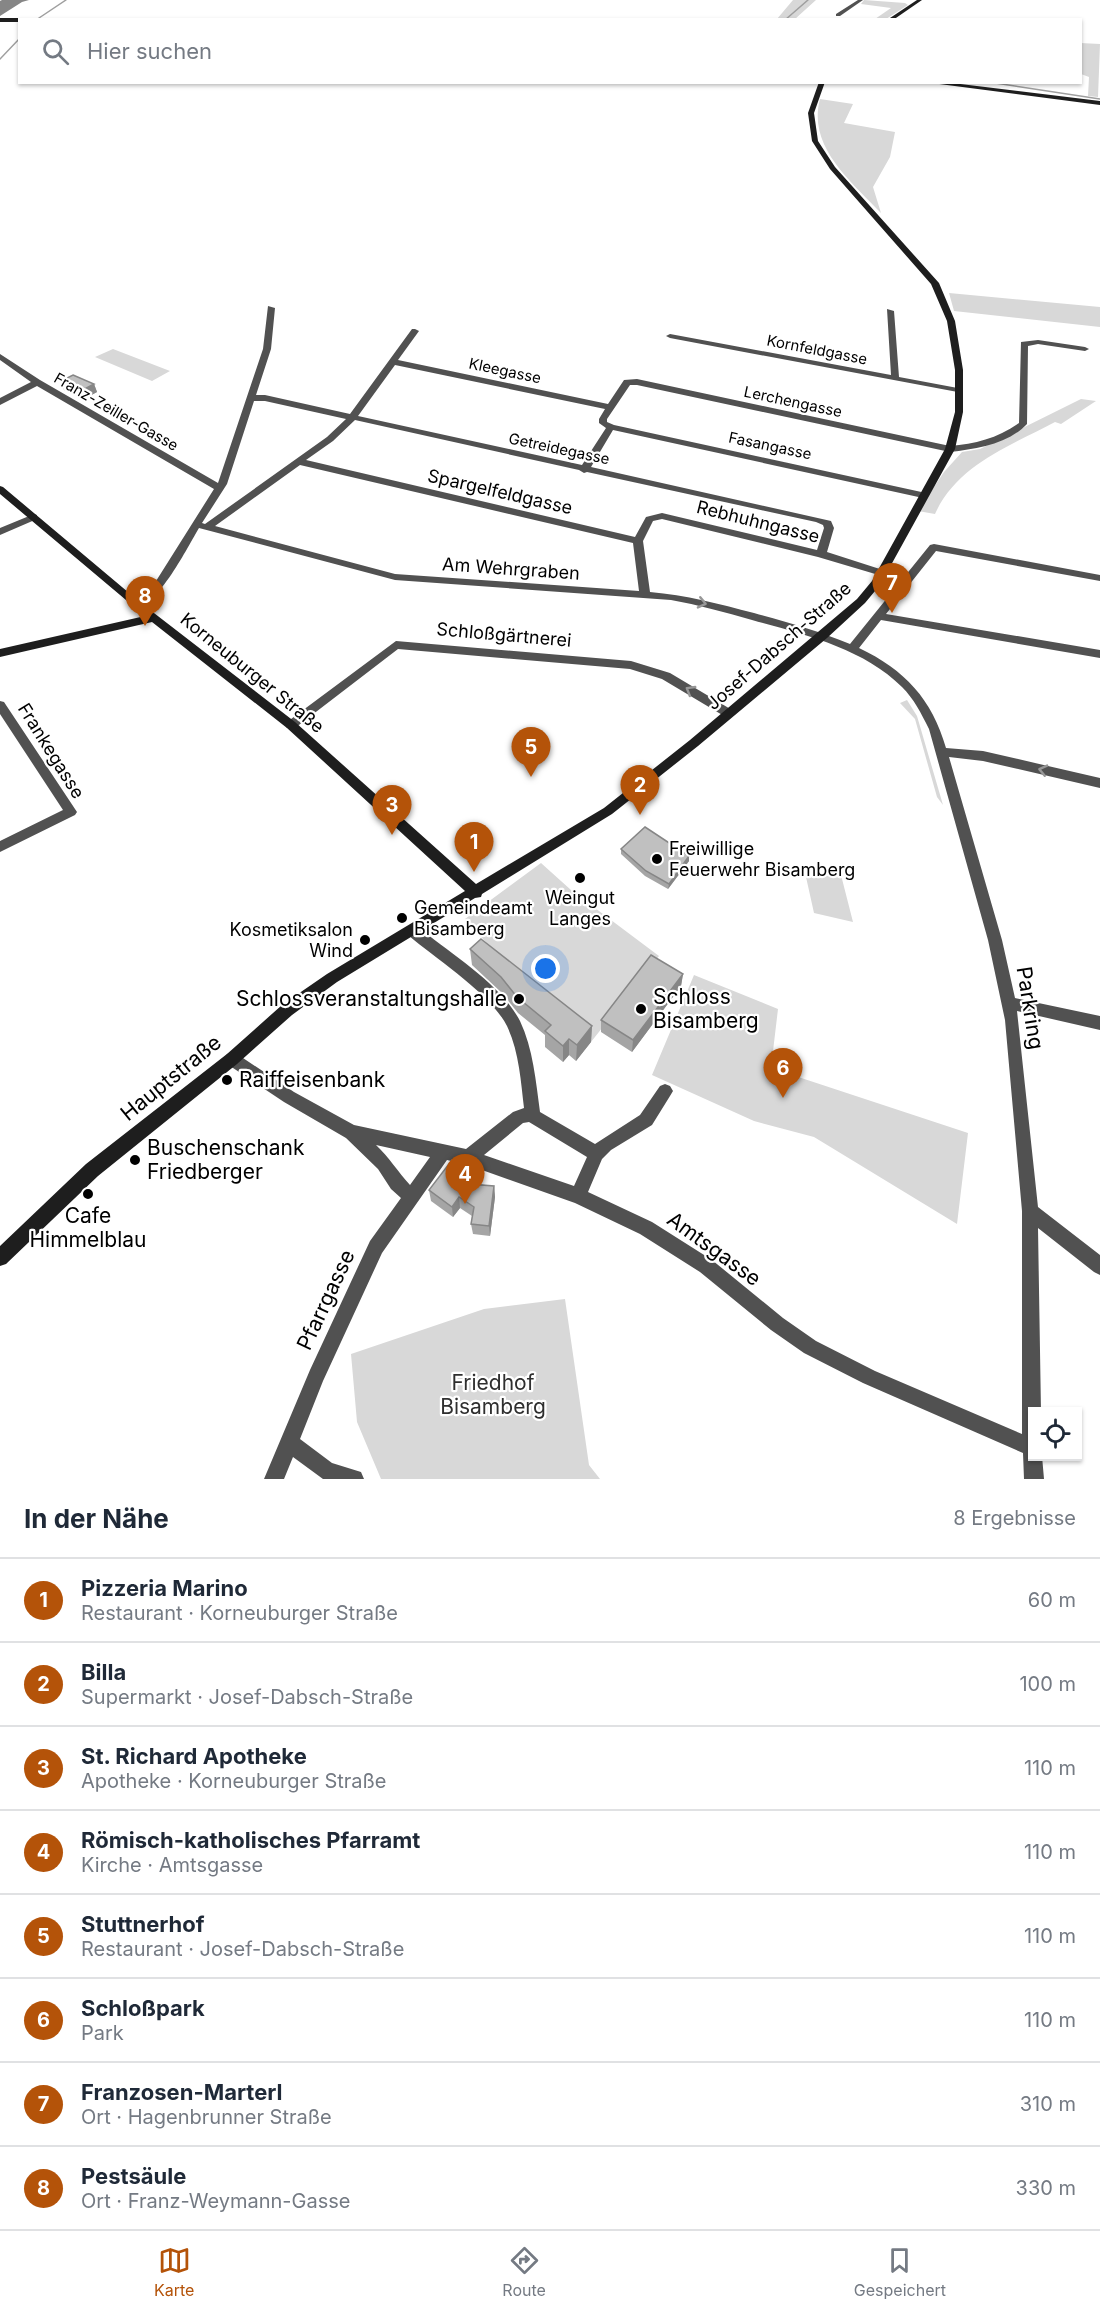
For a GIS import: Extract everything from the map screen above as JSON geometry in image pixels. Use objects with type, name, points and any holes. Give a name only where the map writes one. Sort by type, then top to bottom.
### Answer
[{"type":"main road","points":[[892,18],[918,2]]},
{"type":"main road","points":[[0,20],[18,20]]},
{"type":"main road","name":"Josef-Dabsch-Straße","points":[[476,893],[605,813],[861,602],[882,573],[950,449],[958,423],[960,391],[954,332],[948,311],[937,288],[918,262],[832,168],[815,141],[811,113],[823,84]]},
{"type":"main road","points":[[943,84],[1100,103]]},
{"type":"main road","name":"Korneuburger Straße","points":[[0,489],[153,618],[291,725],[476,893]]},
{"type":"main road","points":[[0,653],[153,618]]},
{"type":"main road","name":"Hauptstraße","points":[[0,1258],[92,1170],[232,1059],[287,1010],[332,978],[476,893]]},
{"type":"street","points":[[838,15],[861,0]]},
{"type":"street","points":[[890,0],[918,2]]},
{"type":"street","points":[[137,605],[152,596],[203,526],[220,488],[252,398],[267,349],[271,308]]},
{"type":"street","points":[[890,311],[895,378]]},
{"type":"street","points":[[203,526],[301,462],[330,439],[352,418],[415,330]]},
{"type":"street","name":"Kornfeldgasse","points":[[670,336],[960,391]]},
{"type":"street","name":"Lerchengasse","points":[[610,407],[624,384],[630,382],[950,449],[980,446],[1023,424],[1024,344],[1038,342],[1084,348]]},
{"type":"street","name":"Franz-Zeiller-Gasse","points":[[0,356],[37,382],[220,488]]},
{"type":"street","name":"Kleegasse","points":[[394,362],[610,407]]},
{"type":"street","points":[[0,402],[37,382]]},
{"type":"street","name":"Getreidegasse","points":[[252,398],[265,398],[823,521],[829,528],[821,554]]},
{"type":"street","points":[[584,470],[611,427],[603,422],[610,407]]},
{"type":"street","name":"Fasangasse","points":[[611,427],[923,495]]},
{"type":"street","name":"Spargelfeldgasse","points":[[301,462],[638,541]]},
{"type":"street","name":"Rebhuhngasse","points":[[638,541],[649,519],[656,516],[821,554],[882,573]]},
{"type":"street","points":[[0,532],[34,517]]},
{"type":"street","name":"Am Wehrgraben","points":[[203,526],[395,577],[645,595],[704,603],[823,635]]},
{"type":"street","points":[[638,541],[645,595]]},
{"type":"street","points":[[852,649],[934,547],[1100,578]]},
{"type":"street","points":[[880,616],[1100,654]]},
{"type":"street","name":"Parkring","points":[[823,635],[888,670],[912,691],[928,713],[942,752],[995,940],[1009,1003],[1030,1212],[1032,1407]]},
{"type":"street","name":"Schloßgärtnerei","points":[[291,725],[396,645],[608,661],[650,670],[677,682],[728,713]]},
{"type":"street","name":"Frankegasse","points":[[0,705],[71,812],[0,847]]},
{"type":"street","points":[[942,752],[983,756],[1100,783]]},
{"type":"street","points":[[413,931],[500,1005],[514,1023],[529,1083],[533,1115]]},
{"type":"street","points":[[1009,1003],[1100,1023]]},
{"type":"street","name":"Amtsgasse","points":[[232,1059],[290,1097],[351,1131],[384,1163],[396,1183],[410,1196]]},
{"type":"street","points":[[579,1196],[596,1154],[605,1145],[646,1120],[665,1090]]},
{"type":"street","points":[[468,1157],[519,1117],[533,1115],[596,1154]]},
{"type":"street","name":"Amtsgasse","points":[[351,1131],[468,1157],[579,1196],[646,1227],[682,1249],[810,1347],[880,1382],[1028,1446]]},
{"type":"street","name":"Pfarrgasse","points":[[274,1479],[316,1376],[367,1264],[410,1196],[443,1152]]},
{"type":"street","points":[[1030,1212],[1100,1266]]},
{"type":"street","points":[[289,1442],[327,1470],[354,1479]]},
{"type":"street","name":"Parkring","points":[[1033,1461],[1034,1479]]},
{"type":"green space","points":[[793,0],[816,0],[796,18],[778,18]]},
{"type":"green space","points":[[864,0],[908,5],[888,18],[876,18],[891,8],[861,4]]},
{"type":"green space","points":[[1082,43],[1100,44],[1098,97],[1088,96],[1089,77],[1082,74]]},
{"type":"green space","points":[[820,99],[853,104],[844,123],[895,132],[890,157],[873,187],[881,213],[846,176],[826,148],[820,133],[818,116]]},
{"type":"green space","points":[[949,293],[1100,307],[1100,327],[954,311]]},
{"type":"green space","points":[[113,349],[170,371],[152,381],[95,357]]},
{"type":"green space","points":[[1081,399],[1096,401],[1061,424],[1055,422],[986,459],[957,482],[935,514],[918,511],[944,472],[962,452],[980,449]]},
{"type":"green space","points":[[907,700],[917,716],[943,805],[937,797],[915,719],[900,703]]},
{"type":"green space","points":[[541,863],[571,890],[659,956],[591,1042],[486,959],[492,949],[465,919]]},
{"type":"green space","points":[[841,875],[853,922],[814,913],[806,877]]},
{"type":"green space","points":[[694,975],[778,1009],[771,1068],[968,1133],[957,1224],[814,1137],[754,1121],[652,1075]]},
{"type":"green space","name":"Friedhof Bisamberg","points":[[565,1299],[589,1465],[600,1479],[381,1479],[357,1422],[351,1354],[484,1309]]},
{"type":"building","points":[[73,375],[94,384],[81,391],[61,381]]},
{"type":"building","name":"Freiwillige Feuerwehr Bisamberg","points":[[645,827],[689,856],[669,884],[646,871],[621,849]]},
{"type":"building","points":[[481,939],[592,1026],[577,1045],[569,1039],[563,1046],[545,1031],[551,1025],[517,997],[501,977],[470,949]]},
{"type":"building","name":"Schloss Bisamberg","points":[[651,955],[683,974],[633,1040],[601,1020]]},
{"type":"building","points":[[452,1160],[475,1176],[469,1184],[494,1186],[489,1226],[471,1224],[474,1207],[459,1197],[452,1207],[429,1190]]},
{"type":"waterway","points":[[39,18],[66,0]]},
{"type":"waterway","points":[[787,18],[808,0]]},
{"type":"waterway","points":[[0,59],[18,40]]},
{"type":"waterway","points":[[1002,84],[1100,99]]},
{"type":"place","name":"Franzosen-Marterl","points":[[892,613]]},
{"type":"place","name":"Pestsäule","points":[[145,626]]},
{"type":"place","name":"Stuttnerhof","points":[[531,777]]},
{"type":"place","name":"Billa","points":[[640,815]]},
{"type":"place","name":"St. Richard Apotheke","points":[[392,835]]},
{"type":"place","name":"Freiwillige Feuerwehr Bisamberg","points":[[657,859]]},
{"type":"place","name":"Pizzeria Marino","points":[[474,872]]},
{"type":"place","name":"Weingut Langes","points":[[580,878]]},
{"type":"place","name":"Gemeindeamt Bisamberg","points":[[402,918]]},
{"type":"place","name":"Kosmetiksalon Wind","points":[[365,940]]},
{"type":"place","name":"Schlossveranstaltungshalle","points":[[519,999]]},
{"type":"place","name":"Schloss Bisamberg","points":[[641,1009]]},
{"type":"place","name":"Raiffeisenbank","points":[[227,1080]]},
{"type":"place","name":"Schloßpark","points":[[783,1098]]},
{"type":"place","name":"Buschenschank Friedberger","points":[[135,1160]]},
{"type":"place","name":"Cafe Himmelblau","points":[[88,1194]]},
{"type":"place","name":"Römisch-katholisches Pfarramt","points":[[465,1204]]}]
